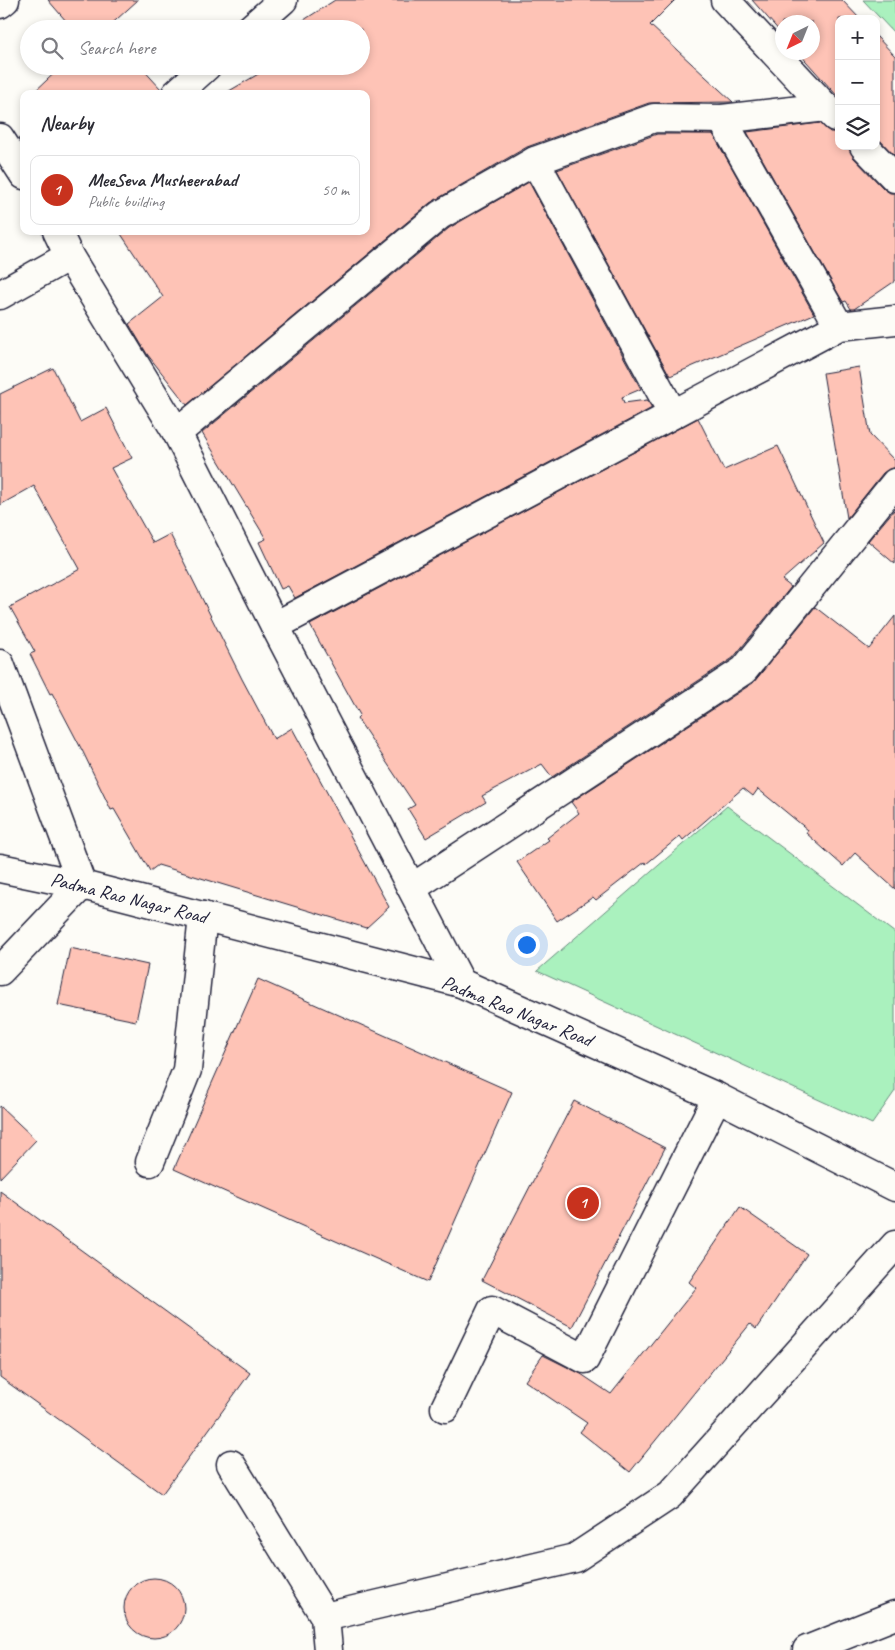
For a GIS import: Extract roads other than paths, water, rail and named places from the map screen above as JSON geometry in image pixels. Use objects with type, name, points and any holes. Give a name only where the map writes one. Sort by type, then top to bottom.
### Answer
[{"type":"street","points":[[0,4],[5,0]]},
{"type":"street","points":[[260,20],[283,0]]},
{"type":"street","points":[[725,0],[832,114]]},
{"type":"street","points":[[181,90],[198,75]]},
{"type":"street","points":[[177,433],[440,215],[535,161],[654,118],[722,119],[832,114]]},
{"type":"street","points":[[722,119],[839,326]]},
{"type":"street","points":[[0,138],[20,169]]},
{"type":"street","points":[[868,150],[895,178]]},
{"type":"street","points":[[535,161],[673,414]]},
{"type":"street","points":[[58,235],[177,433],[461,983]]},
{"type":"street","points":[[0,294],[69,256]]},
{"type":"street","points":[[275,626],[839,326],[895,320]]},
{"type":"street","points":[[412,888],[744,670],[895,483]]},
{"type":"street","points":[[0,664],[82,885],[0,971]]},
{"type":"street","name":"Padma Rao Nagar Road","points":[[0,868],[82,885],[461,983],[717,1096],[895,1187]]},
{"type":"street","points":[[150,1162],[187,1070],[203,916]]},
{"type":"street","points":[[445,1408],[492,1310],[585,1359],[717,1096]]},
{"type":"street","points":[[325,1617],[575,1558],[670,1495],[895,1245]]},
{"type":"street","points":[[231,1464],[325,1617],[328,1650]]},
{"type":"street","points":[[807,1650],[895,1615]]},
{"type":"place","name":"MeeSeva Musheerabad","points":[[583,1203]]}]
